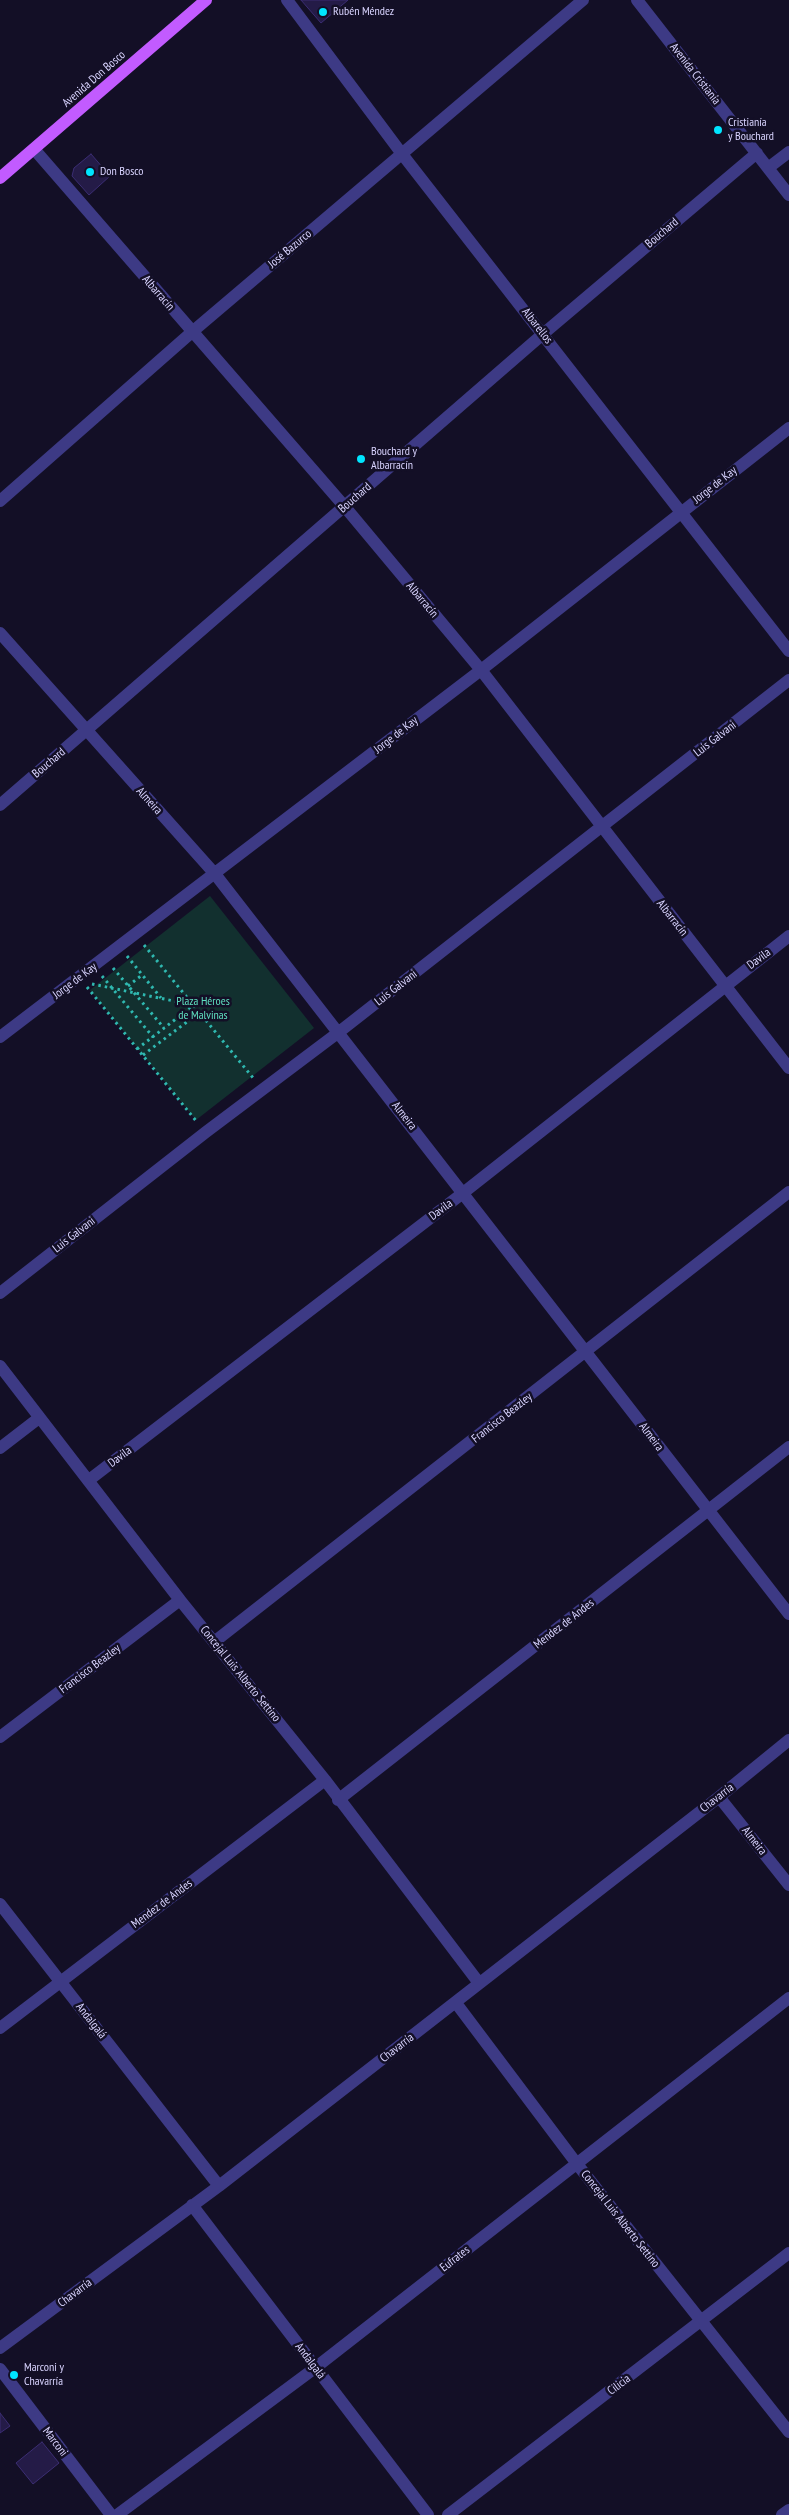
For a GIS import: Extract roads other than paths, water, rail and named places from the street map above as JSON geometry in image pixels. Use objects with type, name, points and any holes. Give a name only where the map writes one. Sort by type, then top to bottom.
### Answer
[{"type":"main road","name":"Avenida Don Bosco","points":[[0,178],[204,1]]},
{"type":"street","name":"Albarellos","points":[[286,0],[402,154],[789,651]]},
{"type":"street","name":"José Bazurco","points":[[0,501],[192,332],[583,0]]},
{"type":"street","name":"Avenida Cristianía","points":[[637,0],[789,195]]},
{"type":"street","name":"Albarracín","points":[[34,149],[345,507],[481,670],[789,1068]]},
{"type":"street","points":[[768,168],[789,152]]},
{"type":"street","name":"Bouchard","points":[[0,805],[87,732],[544,334],[757,153]]},
{"type":"street","name":"Jorge de Kay","points":[[0,1038],[481,670],[680,511],[789,428]]},
{"type":"street","name":"Almeira","points":[[0,633],[215,874],[789,1614]]},
{"type":"street","name":"Luis Galvani","points":[[0,1293],[602,828],[789,680]]},
{"type":"street","name":"Davila","points":[[89,1480],[463,1193],[724,985],[789,936]]},
{"type":"street","name":"Francisco Beazley","points":[[214,1642],[789,1192]]},
{"type":"street","name":"Concejal Luis Alberto Settino","points":[[0,1366],[180,1600],[325,1780],[338,1800],[478,1983]]},
{"type":"street","points":[[0,1448],[39,1418]]},
{"type":"street","name":"Mendez de Andes","points":[[338,1800],[789,1447]]},
{"type":"street","name":"Francisco Beazley","points":[[0,1737],[180,1600]]},
{"type":"street","name":"Chavarría","points":[[0,2348],[219,2186],[456,2003],[478,1983],[719,1797],[789,1740]]},
{"type":"street","name":"Mendez de Andes","points":[[0,2028],[325,1780]]},
{"type":"street","name":"Almeira","points":[[719,1797],[789,1885]]},
{"type":"street","name":"Andalgalá","points":[[0,1904],[219,2186]]},
{"type":"street","name":"Eufrates","points":[[116,2515],[315,2368],[789,1998]]},
{"type":"street","name":"Concejal Luis Alberto Settino","points":[[456,2003],[577,2164],[789,2432]]},
{"type":"street","name":"Andalgalá","points":[[192,2206],[428,2515]]},
{"type":"street","name":"Cilicia","points":[[448,2515],[702,2322],[789,2253]]},
{"type":"street","name":"Marconi","points":[[0,2369],[111,2515]]},
{"type":"street","points":[[782,2515],[789,2510]]},
{"type":"place","name":"Rubén Méndez","points":[[323,12]]},
{"type":"place","name":"Cristianía y Bouchard","points":[[718,130]]},
{"type":"place","name":"Don Bosco","points":[[90,172]]},
{"type":"place","name":"Bouchard y Albarracín","points":[[361,459]]},
{"type":"place","name":"Marconi y Chavarría","points":[[14,2375]]},
{"type":"park label","name":"Plaza Héroes de Malvinas","points":[[203,1009]]}]
